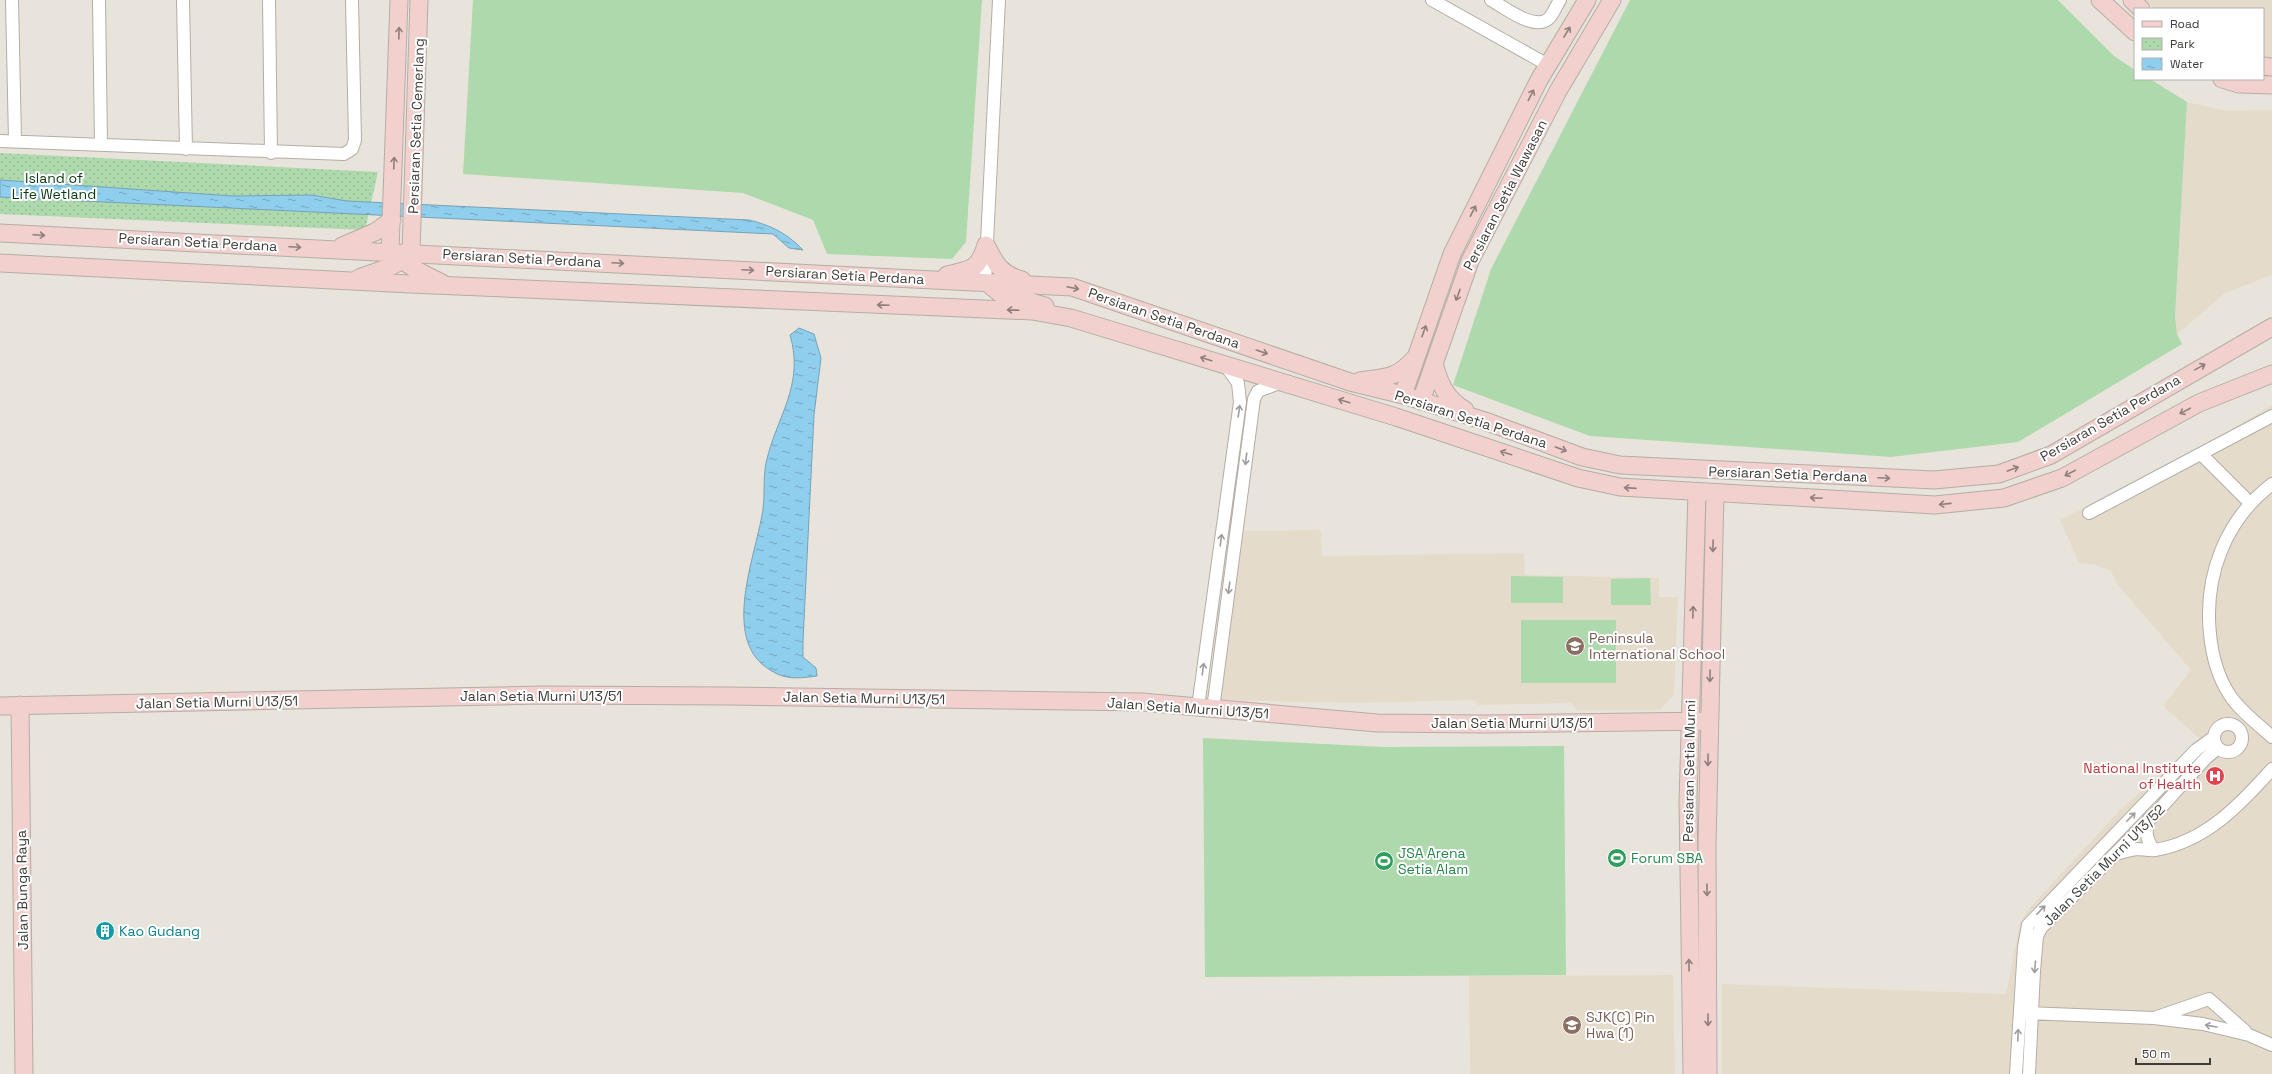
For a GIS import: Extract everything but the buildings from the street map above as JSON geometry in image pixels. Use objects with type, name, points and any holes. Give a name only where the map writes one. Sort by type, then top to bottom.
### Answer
[{"type":"main road","name":"Persiaran Setia Cemerlang","points":[[399,0],[392,213],[401,255]]},
{"type":"main road","name":"Persiaran Setia Cemerlang","points":[[401,255],[413,215],[419,0]]},
{"type":"main road","name":"Persiaran Setia Wawasan","points":[[1411,401],[1415,357],[1452,254],[1548,65],[1587,0]]},
{"type":"main road","name":"Persiaran Setia Wawasan","points":[[1411,401],[1434,363],[1470,261],[1556,94],[1612,0]]},
{"type":"main road","points":[[2100,0],[2134,31]]},
{"type":"main road","points":[[2132,0],[2140,8]]},
{"type":"main road","points":[[1556,94],[1548,65],[1576,60]]},
{"type":"main road","points":[[2225,80],[2239,84],[2272,86]]},
{"type":"main road","points":[[334,248],[363,238],[392,213]]},
{"type":"main road","points":[[413,215],[428,243],[457,254]]},
{"type":"main road","name":"Persiaran Setia Perdana","points":[[0,233],[334,248],[401,255],[457,254],[927,280],[1072,286],[1350,382],[1411,401],[1485,421],[1582,457],[1620,465],[1934,480],[1999,474],[2051,455],[2272,327]]},
{"type":"main road","points":[[927,280],[971,270],[982,258],[986,245]]},
{"type":"main road","points":[[986,245],[997,268],[1007,275],[1042,285]]},
{"type":"main road","points":[[350,281],[389,269],[401,255],[447,286]]},
{"type":"main road","name":"Persiaran Setia Perdana","points":[[0,263],[447,286],[1032,311],[1064,317],[1282,382],[1363,407],[1578,478],[1620,487],[1658,490],[1706,489],[1766,495],[1935,505],[2004,498],[2062,478],[2199,403],[2272,374]]},
{"type":"main road","points":[[985,282],[1001,294],[1043,305],[1064,317]]},
{"type":"main road","points":[[1350,382],[1395,375],[1404,370],[1415,357]]},
{"type":"main road","points":[[1434,363],[1442,389],[1448,396],[1458,406],[1485,421]]},
{"type":"main road","points":[[1363,407],[1411,401],[1448,435]]},
{"type":"main road","points":[[1670,468],[1699,476],[1706,489],[1715,476],[1732,476],[1742,472]]},
{"type":"main road","name":"Persiaran Setia Murni","points":[[1706,489],[1713,522],[1707,845],[1708,1074]]},
{"type":"main road","name":"Persiaran Setia Murni","points":[[1692,1074],[1688,878],[1689,721],[1696,523],[1706,489]]},
{"type":"main road","points":[[1658,490],[1684,502],[1690,510],[1696,523]]},
{"type":"main road","points":[[1713,522],[1724,506],[1732,501],[1766,495]]},
{"type":"main road","points":[[1689,751],[1679,731],[1666,722],[1681,705],[1690,686]]},
{"type":"main road","name":"Jalan Setia Murni U13/51","points":[[0,706],[295,702],[525,696],[681,696],[1142,702],[1377,723],[1709,721]]},
{"type":"main road","name":"Jalan Bunga Raya","points":[[20,705],[24,1074]]},
{"type":"street","points":[[12,0],[14,141]]},
{"type":"street","points":[[99,0],[101,145]]},
{"type":"street","points":[[183,0],[186,149]]},
{"type":"street","points":[[269,0],[271,153]]},
{"type":"street","points":[[0,141],[271,153],[344,154],[352,149],[355,140],[352,0]]},
{"type":"street","points":[[985,282],[999,0]]},
{"type":"street","points":[[1432,0],[1548,65]]},
{"type":"street","points":[[1490,0],[1531,22],[1540,23],[1548,20],[1560,0]]},
{"type":"street","points":[[1206,708],[1240,402],[1238,383],[1225,365]]},
{"type":"street","points":[[1206,708],[1254,399],[1258,391],[1282,382]]},
{"type":"street","points":[[2089,513],[2272,416]]},
{"type":"street","points":[[2201,454],[2250,503]]},
{"type":"street","points":[[2272,484],[2250,503],[2226,537],[2216,562],[2210,587],[2208,612],[2214,656],[2223,683],[2230,695],[2272,737]]},
{"type":"street","name":"Jalan Setia Murni U13/52","points":[[2016,1074],[2024,948],[2028,924],[2196,750],[2216,743],[2206,758],[2149,819],[2041,928],[2037,936],[2029,1074]]},
{"type":"street","points":[[2114,854],[2131,850],[2154,850],[2195,837],[2215,825],[2272,769]]},
{"type":"street","points":[[2149,819],[2146,835],[2148,842],[2154,850]]},
{"type":"street","points":[[2154,1018],[2209,999],[2249,1034]]},
{"type":"street","points":[[2019,1013],[2154,1018],[2203,1024],[2249,1034],[2272,1045]]},
{"type":"shaded area","points":[[2146,0],[2272,0],[2272,58],[2264,57],[2264,8],[2154,8]]},
{"type":"shaded area","points":[[2187,102],[2227,111],[2272,110],[2272,275],[2225,293],[2177,334],[2175,317]]},
{"type":"shaded area","name":"National Institute of Health","points":[[2272,405],[2272,1074],[1722,1074],[1722,984],[2006,994],[2020,923],[2027,911],[2118,812],[2200,739],[2163,706],[2191,670],[2118,585],[2111,571],[2096,565],[2079,563],[2060,520],[2184,458]]},
{"type":"shaded area","points":[[1321,530],[1322,556],[1524,553],[1525,575],[1659,578],[1659,597],[1678,597],[1674,695],[1660,710],[1577,710],[1571,703],[1478,705],[1475,700],[1355,703],[1219,700],[1242,531]]},
{"type":"shaded area","name":"SJK(C) Pin Hwa (1)","points":[[1673,975],[1675,1074],[1470,1074],[1469,976]]},
{"type":"green space","points":[[473,0],[982,0],[966,242],[952,259],[827,254],[813,220],[743,193],[463,174]]},
{"type":"green space","points":[[1630,0],[2058,0],[2114,56],[2134,69],[2134,80],[2152,80],[2187,102],[2175,317],[2177,334],[2182,344],[2018,442],[1891,457],[1590,436],[1453,385],[1491,269]]},
{"type":"green space","name":"Island of Life Wetland","points":[[0,153],[378,172],[365,230],[0,214]]},
{"type":"green space","points":[[1511,576],[1563,577],[1563,603],[1511,603]]},
{"type":"green space","points":[[1650,578],[1651,605],[1611,605],[1611,579]]},
{"type":"green space","points":[[1521,620],[1616,620],[1616,683],[1521,683]]},
{"type":"green space","name":"JSA Arena Setia Alam","points":[[1203,738],[1383,747],[1564,746],[1566,975],[1205,977]]},
{"type":"water","points":[[0,180],[233,196],[311,195],[347,201],[749,220],[778,230],[803,250],[789,248],[773,234],[0,197]]},
{"type":"water","points":[[799,328],[814,334],[821,358],[814,415],[803,641],[803,657],[816,668],[817,676],[795,678],[782,676],[770,670],[763,665],[751,650],[745,632],[744,612],[750,568],[763,509],[766,463],[792,386],[794,353],[790,335]]},
{"type":"place","name":"Peninsula International School","points":[[1575,646]]},
{"type":"place","name":"National Institute of Health","points":[[2215,776]]},
{"type":"place","name":"Forum SBA","points":[[1617,858]]},
{"type":"place","name":"JSA Arena Setia Alam","points":[[1384,861]]},
{"type":"place","name":"Kao Gudang","points":[[105,931]]},
{"type":"place","name":"SJK(C) Pin Hwa (1)","points":[[1572,1025]]}]
